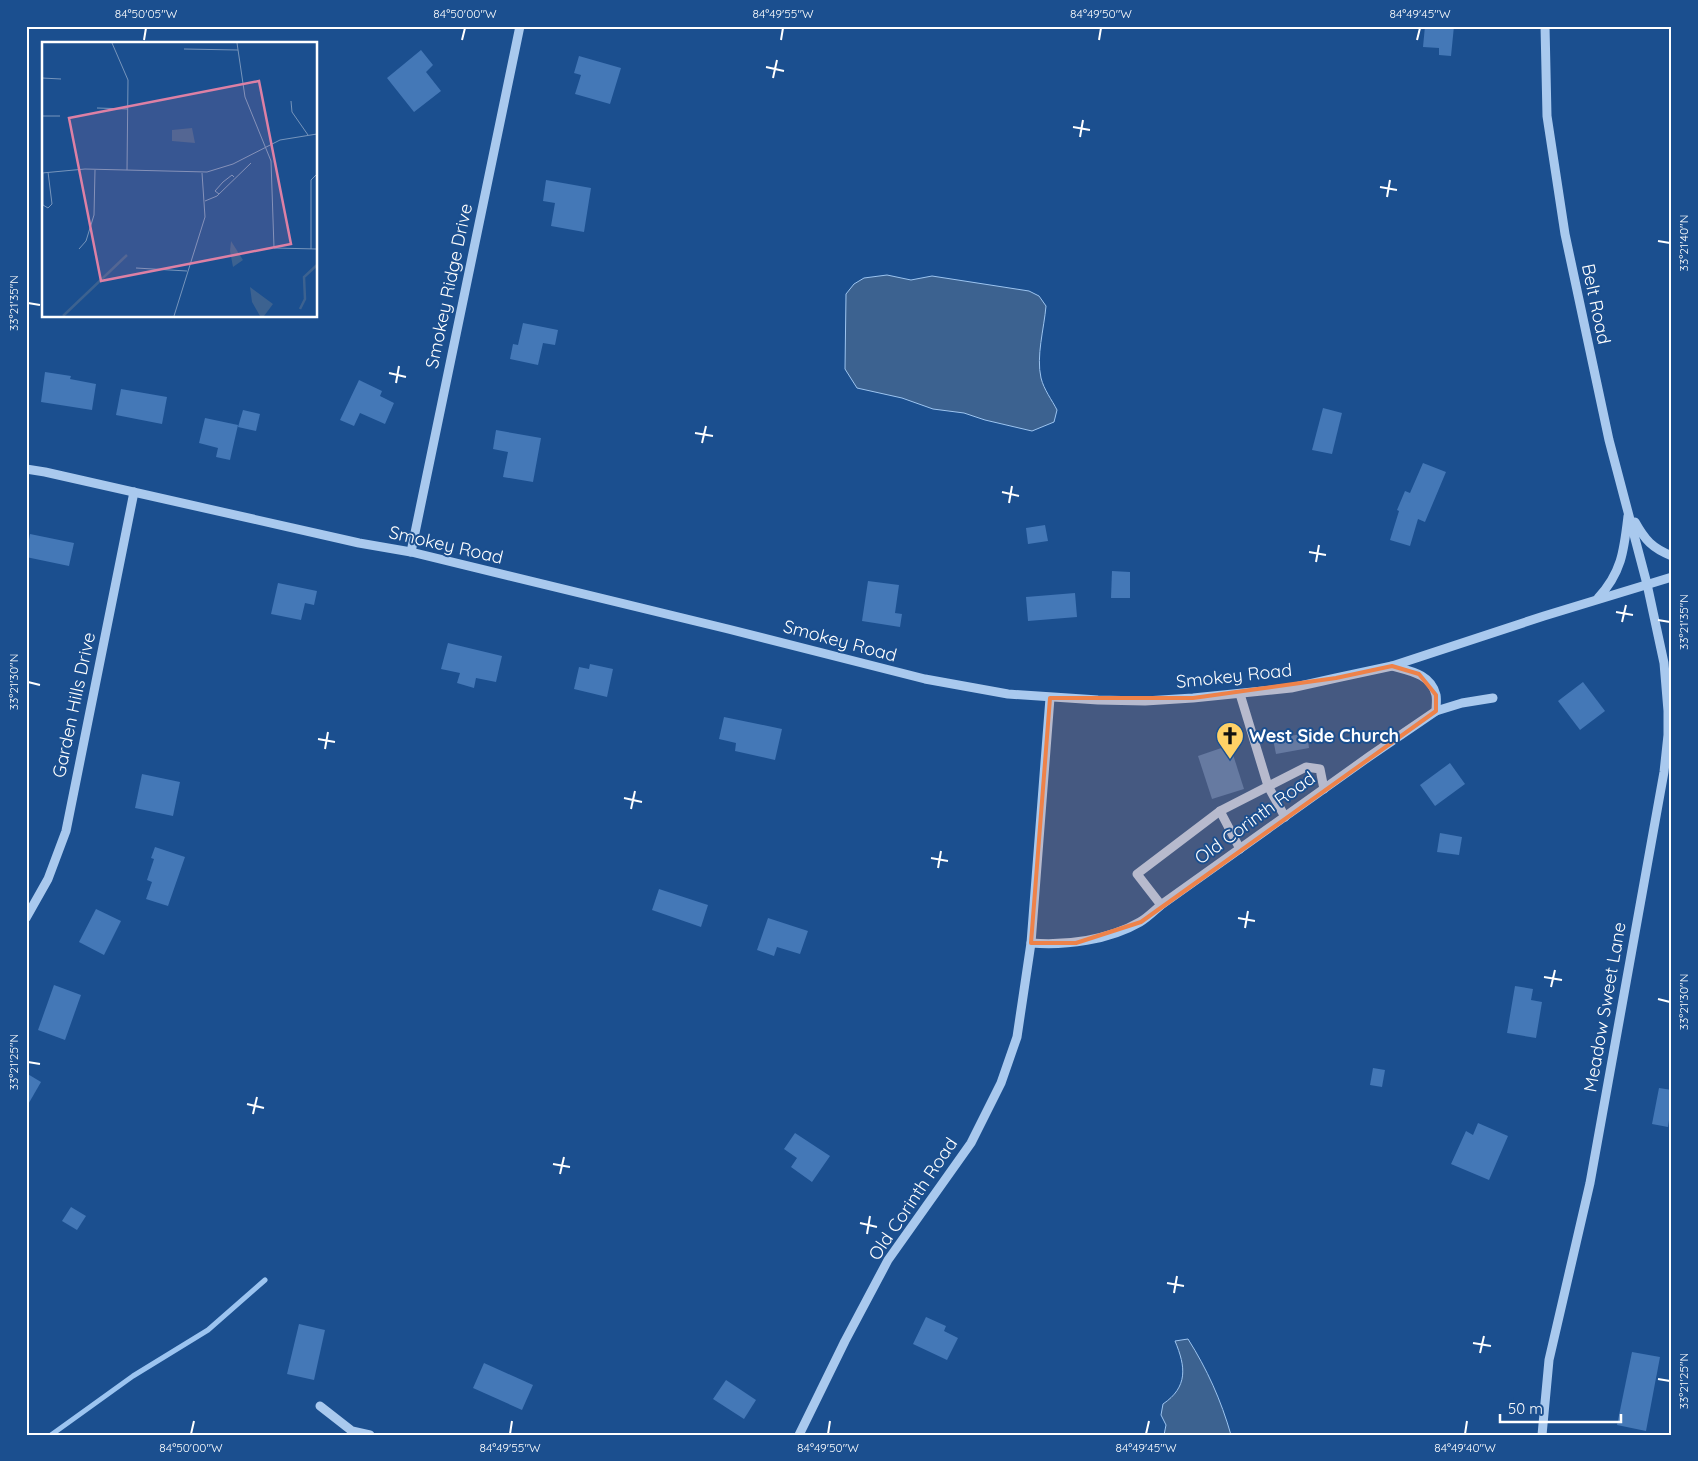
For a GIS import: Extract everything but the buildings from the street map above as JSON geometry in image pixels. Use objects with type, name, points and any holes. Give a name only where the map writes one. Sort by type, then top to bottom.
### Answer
[{"type":"street","name":"Smokey Ridge Drive","points":[[411,552],[520,26]]},
{"type":"street","name":"Belt Road","points":[[1545,26],[1547,116],[1565,234],[1607,431],[1647,584]]},
{"type":"street","name":"Smokey Road","points":[[26,469],[292,528],[411,552],[737,631],[925,679],[966,687],[1050,698],[1145,701],[1291,688],[1392,666],[1596,600],[1672,578]]},
{"type":"street","name":"Garden Hills Drive","points":[[26,918],[48,879],[66,831],[134,492]]},
{"type":"street","points":[[1629,511],[1644,538],[1659,551],[1672,556]]},
{"type":"street","points":[[1596,600],[1607,588],[1619,566],[1629,511]]},
{"type":"street","name":"Meadow Sweet Lane","points":[[1542,1435],[1549,1360],[1590,1183],[1666,753],[1667,687],[1664,663],[1647,584]]},
{"type":"street","points":[[1392,666],[1419,674],[1431,684],[1436,695],[1436,711]]},
{"type":"street","points":[[1240,694],[1268,786],[1285,817]]},
{"type":"street","name":"Old Corinth Road","points":[[799,1435],[845,1341],[888,1260],[971,1143],[1001,1083],[1017,1037],[1030,943],[1050,698]]},
{"type":"street","name":"Old Corinth Road","points":[[1030,943],[1050,945],[1076,943],[1117,933],[1140,922],[1161,905],[1436,711],[1462,703],[1493,698]]},
{"type":"street","points":[[1161,905],[1137,874],[1220,811],[1306,767],[1320,769],[1324,789]]},
{"type":"street","points":[[1220,811],[1240,849]]},
{"type":"street","points":[[320,1406],[352,1431],[370,1435]]},
{"type":"highlighted area","points":[[1392,666],[1419,674],[1436,695],[1436,711],[1141,922],[1076,943],[1031,943],[1050,698],[1193,698],[1336,678]]},
{"type":"water","points":[[887,275],[911,280],[932,276],[1029,291],[1039,296],[1046,306],[1039,361],[1040,370],[1044,387],[1057,410],[1054,422],[1032,431],[964,413],[933,409],[902,398],[857,388],[845,369],[846,294],[854,284],[864,278]]},
{"type":"water","points":[[1188,1339],[1213,1385],[1231,1435],[1164,1435],[1166,1425],[1161,1415],[1163,1404],[1177,1391],[1181,1383],[1183,1368],[1175,1341]]},
{"type":"waterway","points":[[51,1435],[133,1376],[208,1330],[265,1280]]},
{"type":"place","name":"West Side Church","points":[[1230,760]]}]
